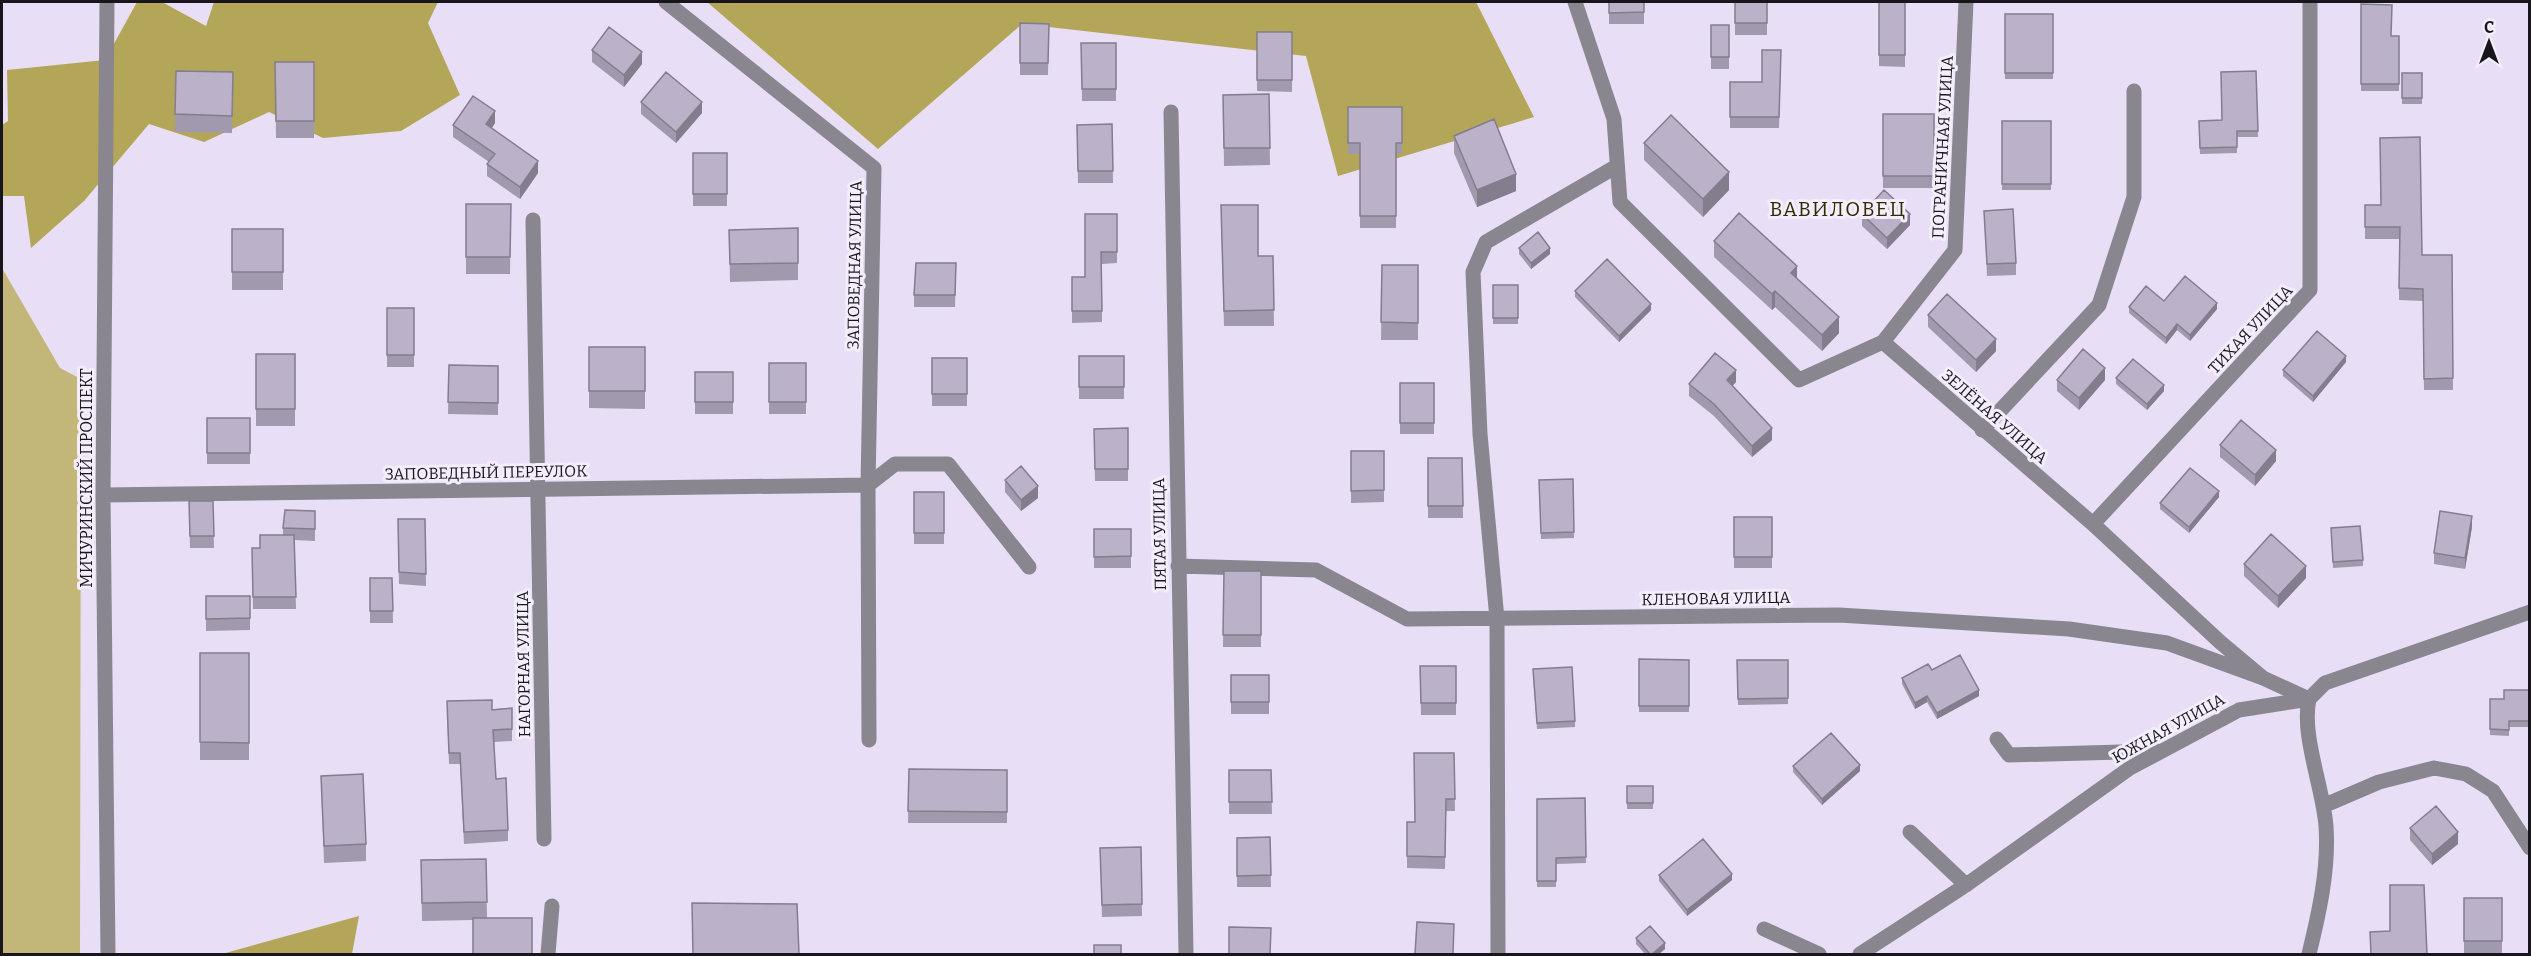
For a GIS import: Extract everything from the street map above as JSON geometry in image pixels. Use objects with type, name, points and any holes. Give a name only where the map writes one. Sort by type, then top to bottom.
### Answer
[{"type":"street","name":"МИЧУРИНСКИЙ ПРОСПЕКТ","points":[[107,2],[104,495],[108,954]]},
{"type":"street","name":"ЗАПОВЕДНАЯ УЛИЦА","points":[[666,2],[874,168],[868,485]]},
{"type":"street","points":[[1575,2],[1614,119],[1620,202],[1799,380],[1883,342]]},
{"type":"street","name":"ПОГРАНИЧНАЯ УЛИЦА","points":[[1883,342],[1955,250],[1966,2]]},
{"type":"street","name":"ТИХАЯ УЛИЦА","points":[[2092,524],[2310,290],[2310,2]]},
{"type":"street","points":[[1982,429],[2099,305],[2134,197],[2134,92]]},
{"type":"street","name":"ПЯТАЯ УЛИЦА","points":[[1171,112],[1186,954]]},
{"type":"street","points":[[1498,954],[1497,619],[1480,434],[1473,272],[1486,242],[1617,166]]},
{"type":"street","name":"НАГОРНАЯ УЛИЦА","points":[[533,220],[544,838]]},
{"type":"street","name":"ЗЕЛЁНАЯ УЛИЦА","points":[[1883,342],[2092,524],[2220,642],[2263,678],[2309,699]]},
{"type":"street","points":[[868,740],[868,485],[895,465],[948,464],[1029,567]]},
{"type":"street","name":"ЗАПОВЕДНЫЙ ПЕРЕУЛОК","points":[[104,495],[868,485]]},
{"type":"street","name":"КЛЕНОВАЯ УЛИЦА","points":[[1178,566],[1316,570],[1407,619],[1839,615],[2069,629],[2167,643],[2263,678]]},
{"type":"street","name":"ЮЖНАЯ УЛИЦА","points":[[1860,954],[1966,885],[2130,768],[2239,710],[2309,699],[2325,683],[2529,612]]},
{"type":"street","points":[[2308,954],[2317,924],[2326,865],[2326,827],[2307,723],[2309,699]]},
{"type":"street","points":[[1997,739],[2009,754],[2162,751]]},
{"type":"street","points":[[2323,806],[2379,782],[2434,768],[2466,774],[2493,791],[2529,848]]},
{"type":"street","points":[[1910,831],[1966,885]]},
{"type":"street","points":[[548,954],[552,906]]},
{"type":"street","points":[[1764,929],[1819,954]]},
{"type":"shaded area","points":[[137,2],[162,2],[206,26],[214,2],[438,2],[428,23],[460,95],[401,131],[323,138],[269,112],[204,142],[149,124],[84,201],[31,248],[24,196],[2,196],[2,125],[8,121],[7,70],[105,60]]},
{"type":"shaded area","points":[[707,2],[1476,2],[1534,117],[1338,176],[1306,56],[1022,24],[878,149]]},
{"type":"shaded area","points":[[2,268],[60,368],[81,379],[80,954],[2,954]]},
{"type":"shaded area","points":[[359,916],[352,954],[222,954]]},
{"type":"building","points":[[1609,2],[1644,2],[1644,12],[1609,13]]},
{"type":"building","points":[[1735,2],[1767,2],[1767,23],[1735,23]]},
{"type":"building","points":[[1879,2],[1905,2],[1905,55],[1879,55]]},
{"type":"building","points":[[2361,4],[2392,5],[2391,36],[2399,36],[2399,84],[2361,84]]},
{"type":"building","points":[[2005,14],[2053,14],[2053,73],[2005,73]]},
{"type":"building","points":[[1020,23],[1049,24],[1048,63],[1020,63]]},
{"type":"building","points":[[1711,25],[1729,25],[1729,57],[1711,57]]},
{"type":"building","points":[[609,27],[642,52],[624,75],[592,50]]},
{"type":"building","points":[[1257,32],[1292,32],[1292,80],[1257,80]]},
{"type":"building","points":[[1081,43],[1116,43],[1116,89],[1082,89]]},
{"type":"building","points":[[1762,50],[1781,50],[1779,117],[1730,117],[1730,82],[1762,82]]},
{"type":"building","points":[[275,62],[314,62],[314,121],[276,121]]},
{"type":"building","points":[[176,71],[233,72],[232,116],[175,114]]},
{"type":"building","points":[[2256,71],[2258,131],[2237,131],[2237,147],[2200,148],[2199,121],[2222,120],[2221,72]]},
{"type":"building","points":[[666,72],[702,102],[676,132],[641,102]]},
{"type":"building","points":[[2402,73],[2422,73],[2422,98],[2402,98]]},
{"type":"building","points":[[1269,94],[1270,148],[1224,148],[1223,95]]},
{"type":"building","points":[[473,96],[495,111],[486,124],[538,161],[520,187],[487,164],[495,154],[453,125]]},
{"type":"building","points":[[1348,107],[1402,107],[1402,143],[1396,143],[1396,216],[1360,216],[1360,143],[1348,143]]},
{"type":"building","points":[[1883,114],[1934,114],[1934,176],[1883,176]]},
{"type":"building","points":[[1671,115],[1729,172],[1703,199],[1644,143]]},
{"type":"building","points":[[1494,119],[1516,174],[1477,190],[1454,136]]},
{"type":"building","points":[[2002,121],[2051,121],[2051,184],[2002,184]]},
{"type":"building","points":[[1112,124],[1113,171],[1078,171],[1077,125]]},
{"type":"building","points":[[2420,137],[2422,255],[2452,255],[2453,378],[2424,379],[2423,289],[2399,288],[2400,227],[2365,227],[2365,205],[2381,205],[2380,138]]},
{"type":"building","points":[[693,153],[727,153],[727,194],[693,194]]},
{"type":"building","points":[[1884,190],[1910,214],[1887,238],[1862,214]]},
{"type":"building","points":[[466,204],[511,204],[510,257],[466,257]]},
{"type":"building","points":[[1221,205],[1258,205],[1258,256],[1273,256],[1274,310],[1224,311]]},
{"type":"building","points":[[2013,209],[2016,263],[1987,264],[1984,211]]},
{"type":"building","points":[[1739,213],[1797,266],[1791,273],[1839,317],[1822,335],[1775,291],[1772,294],[1714,241]]},
{"type":"building","points":[[1085,214],[1117,214],[1117,252],[1101,252],[1102,311],[1072,311],[1072,277],[1085,277]]},
{"type":"building","points":[[798,228],[798,263],[730,264],[729,230]]},
{"type":"building","points":[[232,229],[283,229],[283,272],[232,272]]},
{"type":"building","points":[[1538,232],[1550,248],[1531,263],[1519,248]]},
{"type":"building","points":[[1607,259],[1651,304],[1619,336],[1575,291]]},
{"type":"building","points":[[916,263],[956,263],[955,295],[914,295]]},
{"type":"building","points":[[1382,265],[1418,265],[1418,323],[1381,322]]},
{"type":"building","points":[[2185,276],[2217,303],[2190,335],[2177,324],[2166,338],[2129,307],[2146,286],[2164,301]]},
{"type":"building","points":[[1493,285],[1518,285],[1518,318],[1493,318]]},
{"type":"building","points":[[1947,294],[1996,339],[1976,360],[1928,315]]},
{"type":"building","points":[[387,308],[414,308],[414,355],[387,355]]},
{"type":"building","points":[[2317,331],[2346,356],[2313,396],[2283,370]]},
{"type":"building","points":[[589,347],[645,347],[645,391],[589,391]]},
{"type":"building","points":[[2083,349],[2105,368],[2079,398],[2057,380]]},
{"type":"building","points":[[1715,353],[1736,370],[1727,380],[1772,428],[1752,446],[1714,404],[1689,384]]},
{"type":"building","points":[[256,354],[295,354],[295,409],[256,409]]},
{"type":"building","points":[[1079,356],[1124,356],[1124,387],[1079,387]]},
{"type":"building","points":[[932,358],[967,358],[967,394],[932,394]]},
{"type":"building","points":[[2133,359],[2164,385],[2147,404],[2116,378]]},
{"type":"building","points":[[769,363],[806,363],[806,402],[769,402]]},
{"type":"building","points":[[449,365],[498,366],[498,403],[448,402]]},
{"type":"building","points":[[695,372],[733,372],[733,402],[695,402]]},
{"type":"building","points":[[1400,383],[1434,383],[1434,423],[1400,423]]},
{"type":"building","points":[[207,418],[250,418],[250,453],[207,453]]},
{"type":"building","points":[[2241,420],[2276,450],[2255,475],[2220,445]]},
{"type":"building","points":[[1128,428],[1128,469],[1095,469],[1094,429]]},
{"type":"building","points":[[1351,451],[1384,451],[1384,490],[1351,491]]},
{"type":"building","points":[[1428,458],[1462,458],[1463,506],[1428,506]]},
{"type":"building","points":[[1021,466],[1038,486],[1021,500],[1005,480]]},
{"type":"building","points":[[2190,468],[2219,491],[2189,527],[2160,503]]},
{"type":"building","points":[[1573,479],[1574,532],[1541,533],[1539,480]]},
{"type":"building","points":[[914,492],[944,492],[944,533],[914,533]]},
{"type":"building","points":[[189,501],[213,501],[214,536],[190,536]]},
{"type":"building","points":[[285,510],[315,511],[315,529],[283,528]]},
{"type":"building","points":[[2440,511],[2472,516],[2465,558],[2434,553]]},
{"type":"building","points":[[1734,517],[1772,517],[1772,557],[1734,557]]},
{"type":"building","points":[[398,519],[425,519],[426,574],[399,572]]},
{"type":"building","points":[[2360,526],[2363,560],[2333,562],[2331,528]]},
{"type":"building","points":[[1094,529],[1131,529],[1131,556],[1094,557]]},
{"type":"building","points":[[2271,534],[2306,566],[2278,596],[2244,564]]},
{"type":"building","points":[[260,535],[294,535],[296,597],[253,597],[252,548],[260,548]]},
{"type":"building","points":[[1224,571],[1261,571],[1261,635],[1223,635]]},
{"type":"building","points":[[370,578],[392,578],[393,611],[370,611]]},
{"type":"building","points":[[206,596],[250,596],[250,618],[206,619]]},
{"type":"building","points":[[200,653],[249,653],[249,743],[200,742]]},
{"type":"building","points":[[1960,655],[1979,690],[1937,713],[1927,696],[1915,703],[1902,678],[1928,664],[1932,670]]},
{"type":"building","points":[[1639,659],[1689,660],[1689,706],[1639,706]]},
{"type":"building","points":[[1737,660],[1788,660],[1788,698],[1738,699]]},
{"type":"building","points":[[1420,666],[1456,666],[1456,703],[1421,703]]},
{"type":"building","points":[[1572,667],[1575,721],[1537,723],[1533,669]]},
{"type":"building","points":[[1231,675],[1269,675],[1269,702],[1231,702]]},
{"type":"building","points":[[2504,690],[2529,690],[2529,721],[2509,721],[2509,730],[2490,729],[2490,699],[2504,699]]},
{"type":"building","points":[[492,700],[492,710],[512,708],[512,729],[493,730],[496,779],[506,778],[508,830],[464,832],[460,753],[449,753],[447,701]]},
{"type":"building","points":[[1831,733],[1860,765],[1822,799],[1793,766]]},
{"type":"building","points":[[1414,753],[1454,753],[1455,799],[1446,799],[1445,857],[1407,856],[1407,822],[1415,822]]},
{"type":"building","points":[[909,769],[1007,770],[1007,812],[908,811]]},
{"type":"building","points":[[1229,770],[1271,770],[1272,802],[1229,802]]},
{"type":"building","points":[[363,774],[366,844],[324,846],[321,776]]},
{"type":"building","points":[[1627,786],[1653,786],[1653,803],[1627,803]]},
{"type":"building","points":[[1585,798],[1586,857],[1556,858],[1556,881],[1537,881],[1537,799]]},
{"type":"building","points":[[2436,806],[2458,832],[2432,854],[2410,828]]},
{"type":"building","points":[[1270,837],[1271,875],[1237,876],[1237,838]]},
{"type":"building","points":[[1703,839],[1732,874],[1687,910],[1659,875]]},
{"type":"building","points":[[1141,847],[1142,904],[1102,905],[1100,848]]},
{"type":"building","points":[[486,859],[487,902],[422,903],[421,860]]},
{"type":"building","points":[[2390,885],[2424,885],[2427,954],[2371,954],[2370,932],[2390,931]]},
{"type":"building","points":[[2464,898],[2502,898],[2502,941],[2464,941]]},
{"type":"building","points":[[692,903],[797,904],[799,954],[693,954]]},
{"type":"building","points":[[473,918],[532,918],[532,954],[473,954]]},
{"type":"building","points":[[1417,922],[1454,924],[1453,954],[1415,954]]},
{"type":"building","points":[[1650,926],[1665,943],[1652,954],[1636,938]]},
{"type":"building","points":[[1229,927],[1271,928],[1270,954],[1229,954]]},
{"type":"building","points":[[1094,945],[1121,945],[1121,954],[1094,954]]},
{"type":"district","name":"ВАВИЛОВЕЦ","points":[[1838,209]]}]
